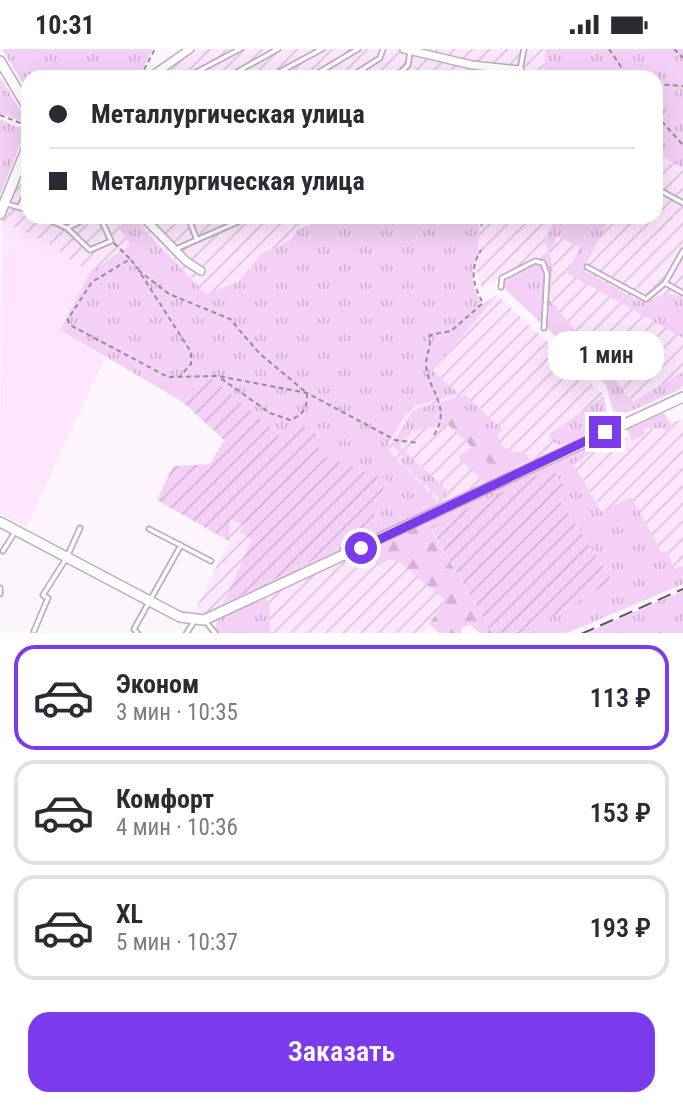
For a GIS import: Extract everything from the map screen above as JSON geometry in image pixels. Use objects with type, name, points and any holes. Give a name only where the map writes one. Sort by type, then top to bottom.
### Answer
[{"type":"street","points":[[160,70],[190,49]]},
{"type":"street","points":[[408,50],[472,65],[520,70]]},
{"type":"street","points":[[0,61],[21,97]]},
{"type":"street","points":[[0,214],[21,163]]},
{"type":"street","points":[[150,224],[201,271]]},
{"type":"street","points":[[0,522],[180,617],[200,620],[683,397]]},
{"type":"lane","points":[[200,70],[240,49]]},
{"type":"lane","points":[[240,70],[278,49]]},
{"type":"lane","points":[[283,70],[322,49]]},
{"type":"lane","points":[[322,70],[358,49]]},
{"type":"lane","points":[[361,70],[380,58],[383,49]]},
{"type":"lane","points":[[520,70],[524,49]]},
{"type":"lane","points":[[403,70],[408,65],[408,50]]},
{"type":"lane","points":[[663,192],[683,203]]},
{"type":"lane","points":[[5,204],[19,206],[21,202]]},
{"type":"lane","points":[[61,224],[90,250],[111,241],[103,224]]},
{"type":"lane","points":[[67,228],[75,224]]},
{"type":"lane","points":[[191,224],[197,240]]},
{"type":"lane","points":[[176,249],[233,224]]},
{"type":"lane","points":[[587,267],[646,299],[665,283],[683,251]]},
{"type":"lane","points":[[501,287],[502,278],[535,261],[543,263],[547,274],[544,328]]},
{"type":"lane","points":[[665,283],[683,293]]},
{"type":"lane","points":[[34,631],[48,598],[43,595],[67,557],[80,528]]},
{"type":"lane","points":[[149,529],[211,561]]},
{"type":"lane","points":[[3,551],[16,531]]},
{"type":"lane","points":[[138,633],[134,629],[181,545]]},
{"type":"lane","points":[[0,589],[0,594]]},
{"type":"lane","points":[[186,633],[200,620],[216,633]]},
{"type":"path","points":[[144,70],[155,49]]},
{"type":"path","points":[[609,49],[623,70]]},
{"type":"path","points":[[674,49],[683,58]]},
{"type":"path","points":[[208,66],[210,70]]},
{"type":"path","points":[[663,84],[683,86]]},
{"type":"path","points":[[0,115],[21,123]]},
{"type":"path","points":[[663,123],[683,145]]},
{"type":"path","points":[[111,241],[138,270],[191,352],[191,364],[180,377]]},
{"type":"path","points":[[433,435],[440,424],[440,410],[426,364],[430,335],[451,331],[483,303],[474,283],[473,263],[481,250]]},
{"type":"path","points":[[130,259],[92,282],[68,319],[70,325],[169,376],[218,376],[307,393]]},
{"type":"path","points":[[138,270],[169,294],[230,319],[260,354],[307,393],[395,440],[419,443]]},
{"type":"path","points":[[218,376],[270,412],[290,420],[301,415],[307,408],[307,393]]},
{"type":"shaded area","points":[[196,49],[546,49],[544,70],[167,70]]},
{"type":"shaded area","points":[[663,157],[683,168],[683,372],[633,403],[550,300],[553,268],[549,252],[482,288],[472,262],[476,253],[479,224],[552,224],[544,240],[560,224],[663,224]]},
{"type":"shaded area","points":[[21,172],[21,224],[312,224],[298,229],[290,241],[261,254],[238,282],[206,294],[150,232],[90,273],[48,243],[2,221]]},
{"type":"shaded area","points":[[2,221],[48,243],[90,273],[60,330],[105,358],[26,527],[0,513]]},
{"type":"shaded area","points":[[497,295],[605,396],[605,423],[602,428],[441,505],[386,448],[410,407],[458,394],[433,371]]},
{"type":"shaded area","points":[[683,419],[683,569],[666,576],[625,501],[603,512],[572,465],[609,443]]},
{"type":"shaded area","points":[[230,518],[244,525],[252,539],[220,610],[204,617],[192,616],[229,541]]},
{"type":"shaded area","points":[[366,548],[379,563],[391,557],[401,561],[448,602],[423,633],[270,633],[262,599]]},
{"type":"green space","points":[[2,49],[153,49],[142,70],[21,70],[21,80]]},
{"type":"green space","points":[[546,49],[683,49],[683,168],[663,157],[663,70],[544,70]]},
{"type":"green space","points":[[0,78],[21,111],[21,121],[0,113]]},
{"type":"green space","points":[[0,119],[21,127],[21,142],[0,195]]},
{"type":"green space","points":[[116,224],[139,224],[206,294],[238,282],[261,254],[290,241],[298,229],[312,224],[478,224],[479,238],[473,281],[482,304],[497,295],[433,371],[459,394],[410,407],[386,448],[441,505],[221,609],[223,604],[379,528],[374,517],[387,480],[319,455],[301,424],[286,442],[212,379],[202,379],[183,402],[60,330],[90,273],[130,245]]},
{"type":"green space","points":[[552,224],[606,224],[583,270],[638,301],[670,294],[683,298],[683,338],[567,273],[580,247],[558,236],[549,251],[544,240]]},
{"type":"green space","points":[[549,251],[553,268],[550,300],[633,402],[683,372],[683,385],[679,390],[615,418],[606,385],[546,327],[546,260],[536,260]]},
{"type":"green space","points":[[536,264],[542,266],[545,275],[543,325],[503,287],[504,279]]},
{"type":"green space","points":[[203,378],[212,379],[286,441],[301,424],[317,435],[320,455],[387,479],[374,517],[379,528],[223,604],[252,539],[240,532],[244,525],[230,519],[229,541],[157,500],[173,466],[210,464],[224,440],[183,402]]},
{"type":"green space","points":[[465,395],[503,430],[497,435],[505,448],[525,453],[529,460],[485,483],[458,457],[472,447],[496,469],[449,415],[438,420],[436,426],[413,431],[399,446],[450,493],[442,501],[400,461],[403,457],[392,445],[413,410]]},
{"type":"green space","points":[[603,397],[606,418],[595,433],[561,444],[556,444],[548,435]]},
{"type":"green space","points":[[659,412],[665,414],[674,429],[666,432],[665,428],[644,429],[645,434],[632,441],[626,427]]},
{"type":"green space","points":[[448,415],[506,464],[503,471],[496,469],[447,424],[440,428],[436,426],[438,420]]},
{"type":"green space","points":[[617,431],[618,435],[573,465],[602,512],[631,497],[662,553],[667,551],[675,569],[683,566],[683,584],[567,633],[527,633],[612,580],[559,499],[552,469],[430,527],[425,521]]},
{"type":"green space","points":[[552,468],[568,493],[559,499],[612,580],[527,633],[492,633],[430,527]]},
{"type":"green space","points":[[425,521],[492,633],[479,633],[471,625],[461,628],[462,633],[439,633],[429,624],[446,601],[401,563],[391,559],[379,565],[365,550]]},
{"type":"green space","points":[[683,591],[683,633],[586,633]]},
{"type":"green space","points":[[266,598],[271,633],[216,631],[216,622],[221,617]]},
{"type":"railway","points":[[583,633],[683,589]]},
{"type":"route","points":[[361,548],[605,432]]}]
